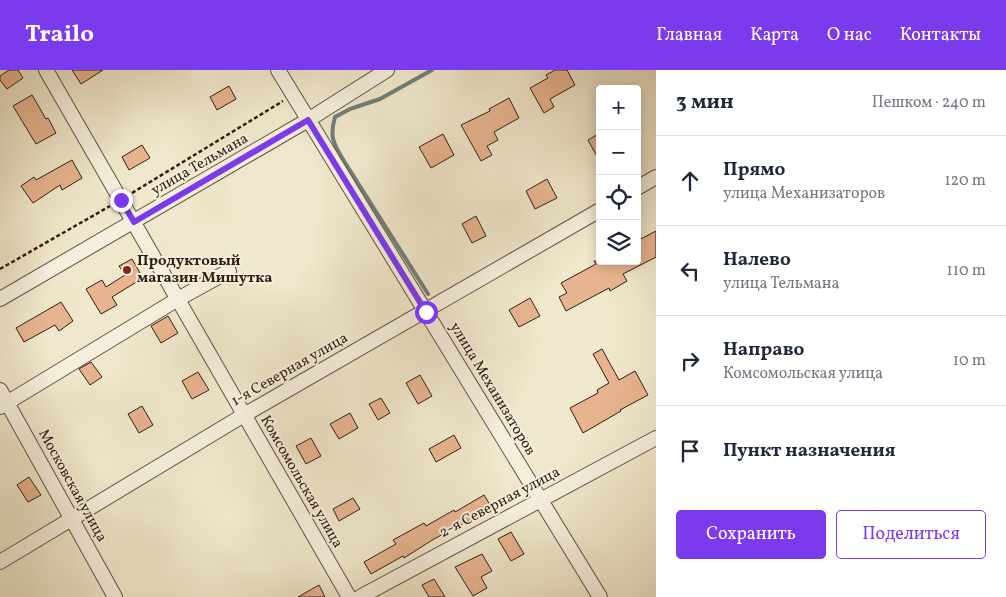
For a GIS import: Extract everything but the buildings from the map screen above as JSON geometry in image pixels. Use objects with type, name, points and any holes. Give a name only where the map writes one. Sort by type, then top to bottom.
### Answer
[{"type":"street","name":"Комсомольская улица","points":[[46,70],[349,597]]},
{"type":"street","name":"улица Механизаторов","points":[[278,70],[600,597]]},
{"type":"street","name":"улица Тельмана","points":[[0,298],[308,120],[388,70]]},
{"type":"street","points":[[641,186],[656,177]]},
{"type":"street","name":"1-я Северная улица","points":[[0,562],[244,415],[426,312],[596,212]]},
{"type":"street","points":[[4,405],[178,299],[229,271]]},
{"type":"street","name":"Московская улица","points":[[0,390],[4,405],[115,597]]},
{"type":"street","name":"2-я Северная улица","points":[[360,597],[656,438]]},
{"type":"path","points":[[0,269],[121,200],[293,95]]},
{"type":"waterway","points":[[428,294],[340,155],[333,140],[332,130],[335,117],[350,109],[380,99],[432,70]]},
{"type":"place","name":"Продуктовый магазин Мишутка","points":[[127,270]]},
{"type":"route","points":[[121,200],[134,222],[308,120],[426,312]]}]
